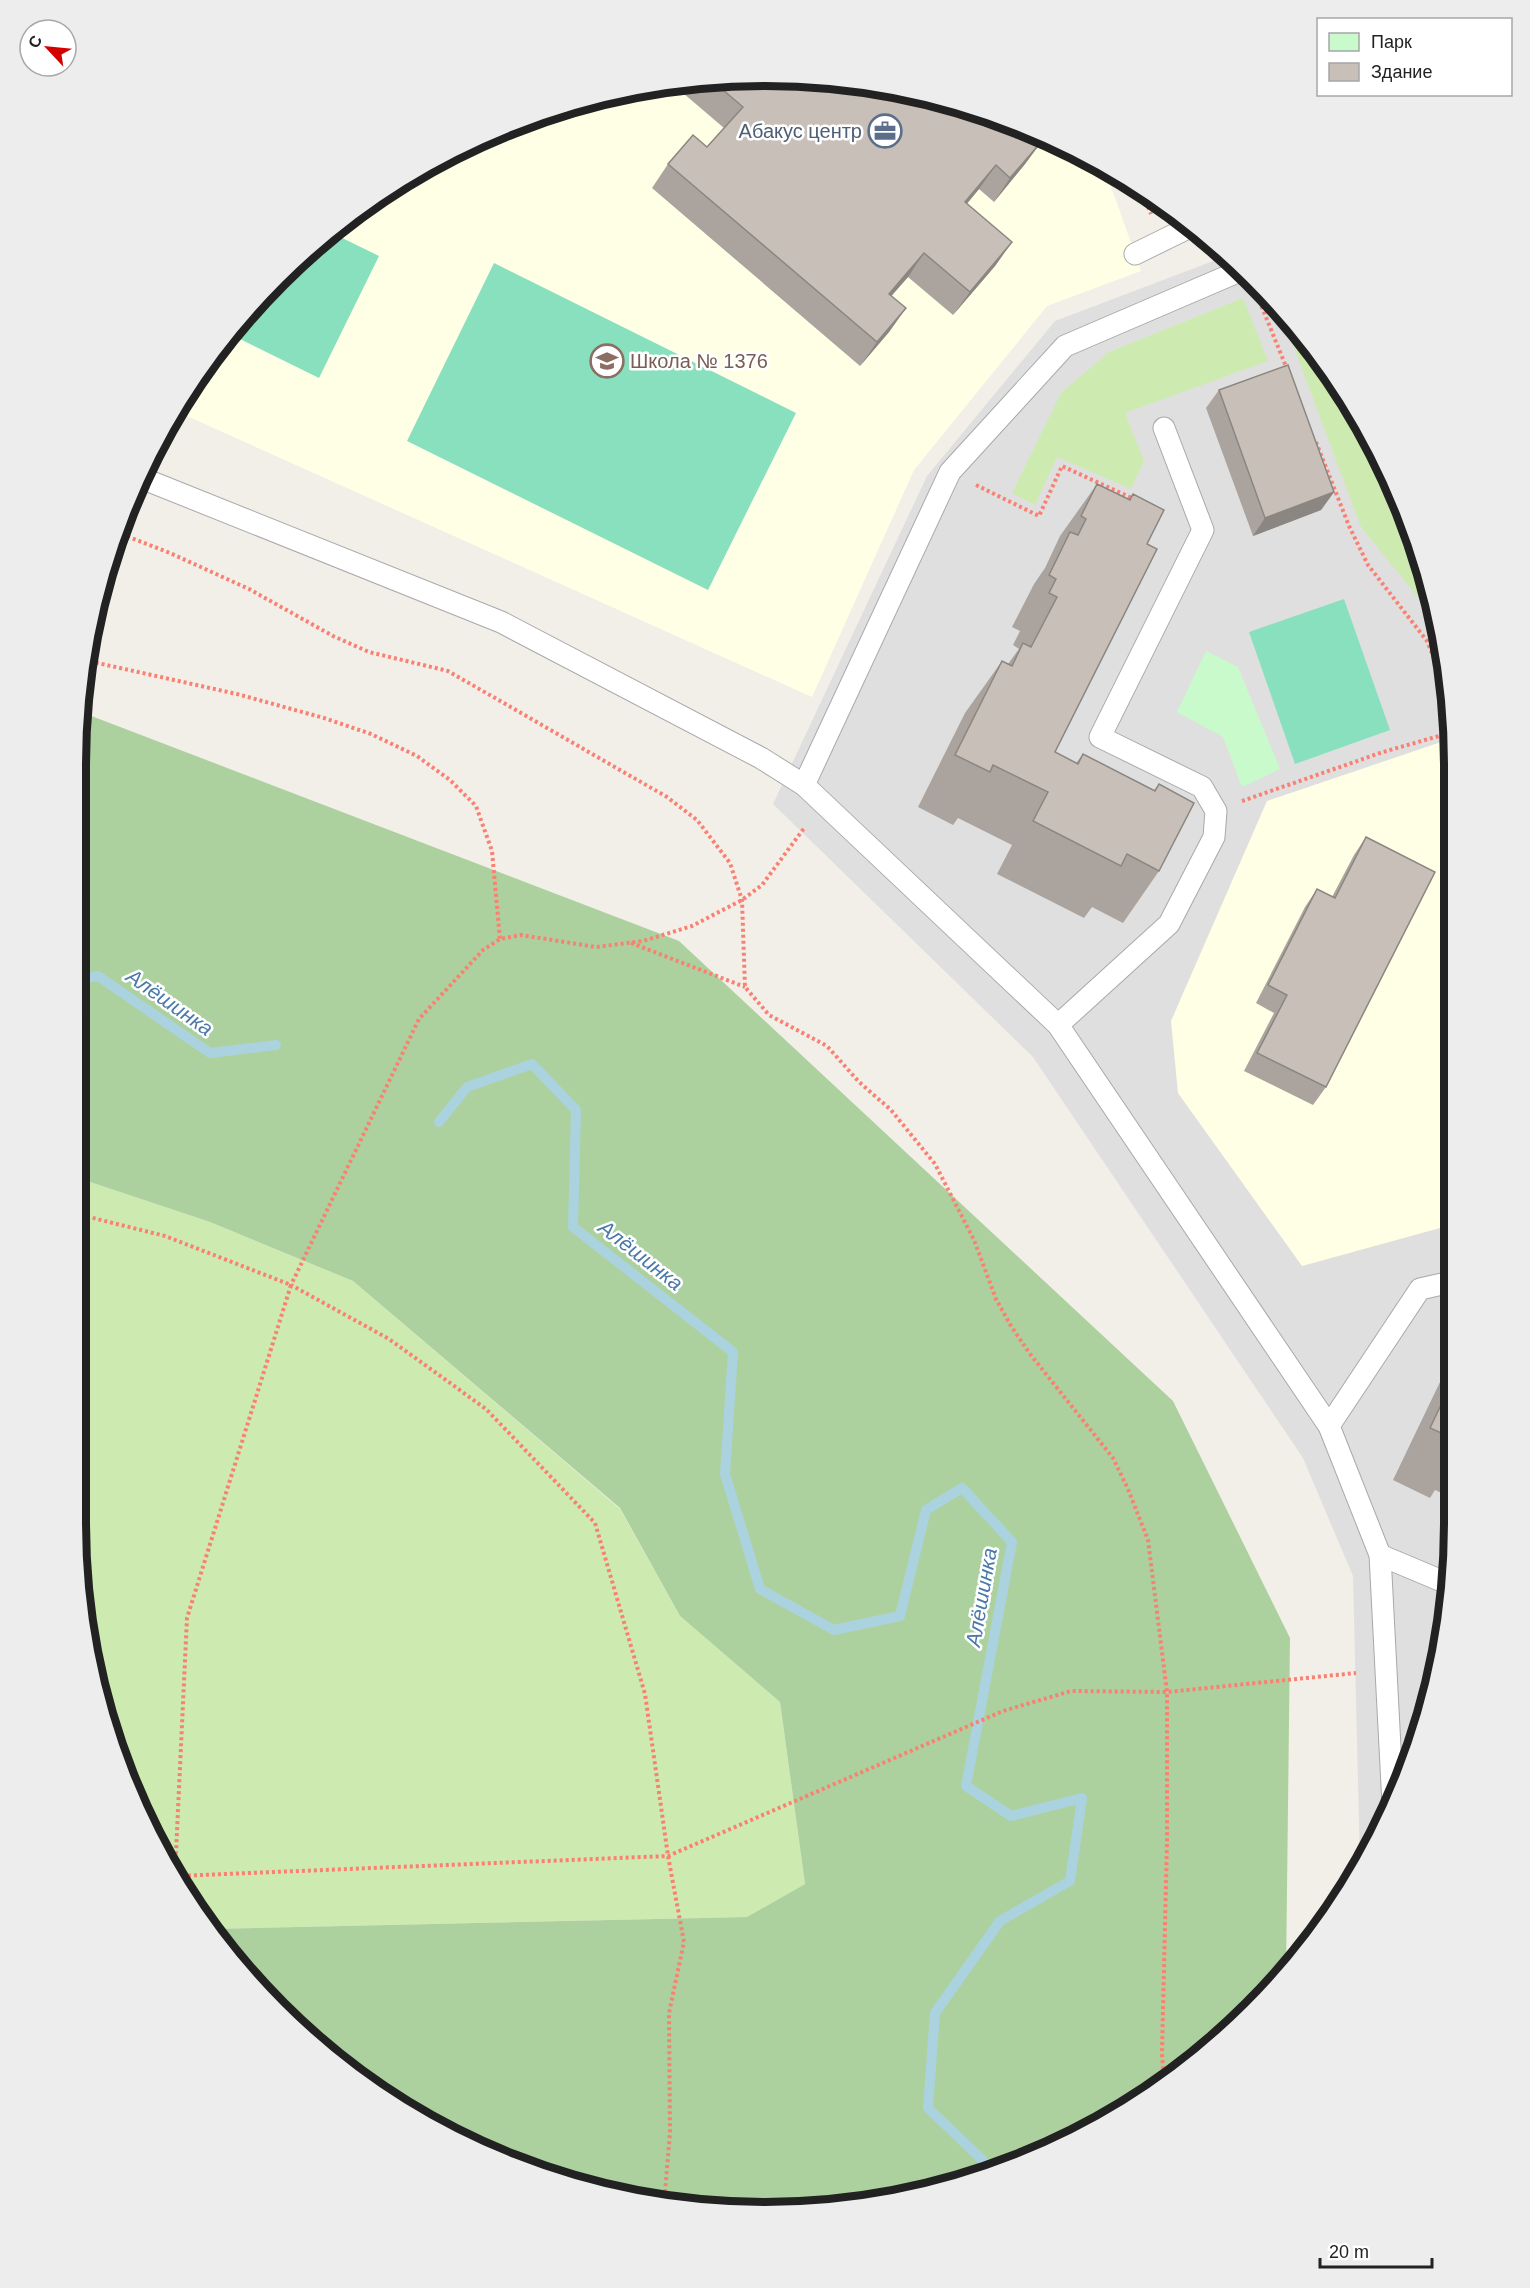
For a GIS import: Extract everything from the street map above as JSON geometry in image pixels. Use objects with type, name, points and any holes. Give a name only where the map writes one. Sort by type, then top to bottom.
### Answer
[{"type":"lane","points":[[1135,254],[1184,230]]},
{"type":"lane","points":[[804,784],[950,472],[1065,346],[1233,274]]},
{"type":"lane","points":[[1058,1025],[1169,924],[1214,837],[1216,811],[1202,788],[1100,737],[1203,530],[1164,428]]},
{"type":"lane","points":[[148,481],[501,622],[761,758],[804,784],[1058,1025],[1329,1426],[1380,1555],[1392,1785]]},
{"type":"lane","points":[[1329,1426],[1420,1289],[1444,1284]]},
{"type":"lane","points":[[1380,1555],[1442,1581]]},
{"type":"path","points":[[1260,300],[1290,376]]},
{"type":"path","points":[[1315,440],[1349,526],[1368,565],[1427,640],[1437,664]]},
{"type":"path","points":[[950,472],[1040,516],[1062,466],[1138,500]]},
{"type":"path","points":[[126,536],[249,589],[333,636],[369,652],[448,671],[667,797],[697,820],[730,863],[742,900],[745,987]]},
{"type":"path","points":[[94,662],[237,694],[324,718],[371,734],[417,756],[450,780],[476,806],[492,851],[500,939]]},
{"type":"path","points":[[1216,811],[1383,752],[1443,735]]},
{"type":"path","points":[[177,1862],[187,1618],[291,1285],[419,1019],[483,950],[500,939],[521,935],[596,947],[643,941],[692,926],[742,900],[762,885],[793,846],[822,801]]},
{"type":"path","points":[[630,943],[745,987],[769,1015],[826,1046],[859,1082],[891,1110],[935,1164],[974,1240],[996,1299],[1011,1326],[1030,1354],[1113,1458],[1128,1489],[1148,1540],[1167,1692],[1163,2073]]},
{"type":"path","points":[[86,1216],[165,1236],[291,1285],[389,1338],[486,1409],[595,1523],[645,1694],[668,1856],[684,1942],[669,2013],[670,2133],[665,2195]]},
{"type":"path","points":[[184,1875],[668,1856],[1003,1711],[1071,1691],[1167,1692],[1386,1671]]},
{"type":"shaded area","name":"Школа № 1376","points":[[721,87],[800,87],[908,101],[941,109],[1025,137],[1108,179],[1141,271],[1047,306],[914,470],[812,697],[183,414],[226,351],[254,317],[317,254],[351,226],[387,200],[464,156],[505,137],[547,122],[589,109],[676,91]]},
{"type":"shaded area","points":[[1218,259],[1276,317],[1304,351],[1330,387],[1353,425],[1393,505],[1421,589],[1431,632],[1439,676],[1444,765],[1443,1567],[1439,1612],[1421,1699],[1393,1783],[1360,1851],[1353,1576],[1303,1458],[1033,1057],[773,804],[927,476],[1055,321]]},
{"type":"shaded area","points":[[1443,741],[1444,1227],[1302,1266],[1178,1093],[1171,1021],[1267,801]]},
{"type":"green space","points":[[339,236],[379,256],[319,378],[240,339],[254,317],[317,254]]},
{"type":"green space","points":[[494,263],[796,413],[708,590],[407,441]]},
{"type":"green space","points":[[1243,298],[1268,361],[1125,413],[1144,461],[1131,489],[1057,457],[1035,505],[1012,493],[1061,393],[1109,352]]},
{"type":"green space","points":[[1288,332],[1330,387],[1374,464],[1390,509],[1399,522],[1425,606],[1361,527]]},
{"type":"green space","points":[[1344,599],[1390,730],[1295,764],[1249,632]]},
{"type":"green space","points":[[1206,651],[1238,667],[1280,769],[1242,787],[1223,737],[1177,712]]},
{"type":"green space","points":[[88,715],[679,941],[1173,1401],[1290,1638],[1286,1959],[1213,2034],[1143,2088],[1105,2111],[1025,2151],[983,2166],[941,2179],[854,2197],[809,2201],[721,2201],[676,2197],[589,2179],[505,2151],[464,2132],[387,2088],[317,2034],[254,1971],[220,1929],[747,1917],[805,1884],[780,1702],[680,1616],[620,1508],[353,1281],[210,1222],[86,1181]]},
{"type":"green space","points":[[86,1181],[210,1222],[353,1281],[620,1509],[680,1616],[780,1702],[805,1884],[747,1917],[220,1929],[177,1863],[137,1783],[109,1699],[91,1612],[86,1523]]},
{"type":"building","points":[[720,87],[809,87],[854,91],[941,109],[1040,144],[1010,178],[996,165],[965,202],[1012,242],[970,292],[924,253],[889,294],[906,308],[877,342],[668,164],[693,135],[707,147],[743,107]]},
{"type":"building","points":[[1288,365],[1334,492],[1265,518],[1219,390]]},
{"type":"building","points":[[1097,484],[1130,500],[1133,494],[1164,510],[1147,544],[1157,549],[1055,752],[1078,764],[1083,754],[1155,791],[1159,784],[1194,803],[1159,871],[1127,854],[1121,866],[1033,821],[1048,792],[993,765],[990,772],[955,755],[1002,661],[1012,666],[1023,643],[1031,647],[1057,597],[1049,593],[1056,579],[1049,575],[1070,532],[1078,535],[1086,519],[1081,516]]},
{"type":"building","points":[[1366,837],[1435,872],[1326,1087],[1257,1053],[1287,995],[1268,985],[1317,889],[1335,898]]},
{"type":"building","points":[[1444,1399],[1444,1434],[1430,1428]]},
{"type":"waterway","name":"Алёшинка","points":[[86,978],[98,976],[210,1053],[276,1045]]},
{"type":"waterway","name":"Алёшинка","points":[[439,1122],[467,1087],[532,1064],[576,1110],[573,1227],[733,1352],[725,1474],[760,1589],[834,1630],[900,1616],[926,1510],[962,1488],[1012,1542],[966,1786],[1011,1816],[1082,1798],[1070,1881],[1000,1921],[935,2013],[928,2108],[987,2165]]},
{"type":"place","name":"Абакус центр","points":[[885,131]]},
{"type":"place","name":"Школа № 1376","points":[[607,361]]}]
